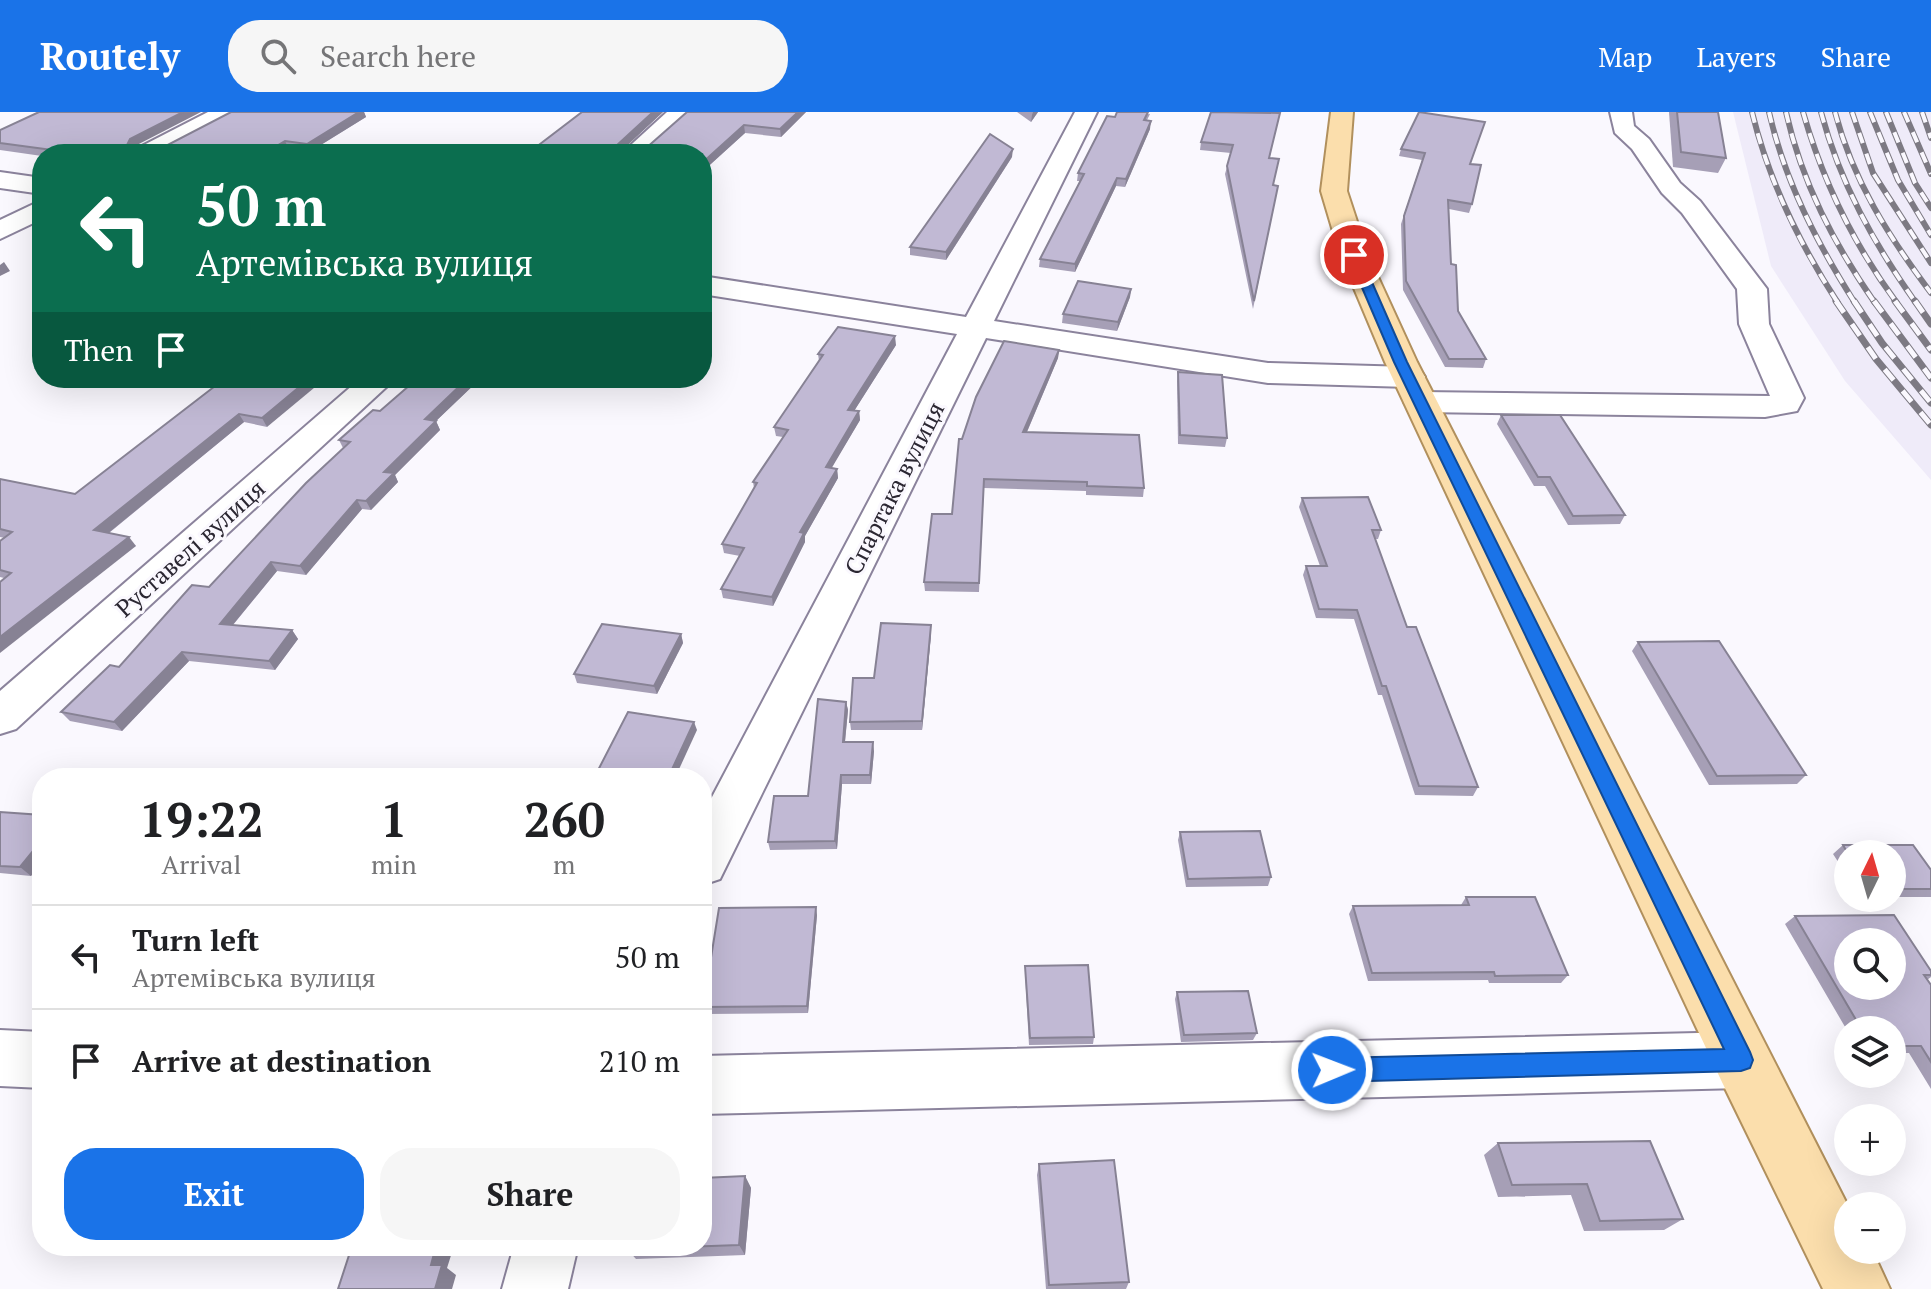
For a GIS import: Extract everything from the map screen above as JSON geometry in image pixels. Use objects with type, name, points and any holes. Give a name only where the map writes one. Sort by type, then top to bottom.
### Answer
[{"type":"main road","points":[[1342,112],[1334,191],[1354,255],[1415,389],[1741,1060],[1857,1289]]},
{"type":"street","points":[[164,144],[225,112]]},
{"type":"street","points":[[644,144],[681,112]]},
{"type":"street","name":"Спартака вулиця","points":[[712,844],[1086,112]]},
{"type":"street","points":[[712,287],[1268,373],[1415,389],[1765,407],[1785,404],[1787,398],[1754,324],[1752,289],[1691,207],[1671,188],[1641,144],[1623,128],[1621,112]]},
{"type":"street","points":[[0,180],[32,185]]},
{"type":"street","points":[[0,231],[32,213]]},
{"type":"street","name":"Руставелі вулиця","points":[[0,717],[369,388]]},
{"type":"street","points":[[0,1058],[32,1060]]},
{"type":"street","points":[[712,1085],[1741,1060]]},
{"type":"street","points":[[535,1289],[543,1256]]},
{"type":"shaded area","points":[[1733,112],[1931,112],[1931,480],[1845,381],[1771,266]]},
{"type":"building","points":[[39,112],[183,112],[130,139],[128,144],[32,144],[32,147],[0,143],[0,130]]},
{"type":"building","points":[[231,112],[359,112],[307,144],[285,141],[280,144],[170,144]]},
{"type":"building","points":[[582,112],[653,112],[618,144],[540,144]]},
{"type":"building","points":[[687,112],[798,112],[780,129],[744,125],[712,154],[712,144],[651,144]]},
{"type":"building","points":[[1117,112],[1148,112],[1144,120],[1151,121],[1126,179],[1117,178],[1075,264],[1040,259],[1084,174],[1078,173],[1107,116],[1115,117]]},
{"type":"building","points":[[1211,112],[1280,113],[1269,158],[1279,159],[1273,185],[1278,186],[1254,301],[1227,166],[1233,145],[1201,142]]},
{"type":"building","points":[[1419,112],[1485,122],[1470,164],[1481,165],[1472,204],[1448,200],[1451,264],[1456,265],[1458,311],[1486,359],[1449,359],[1406,281],[1404,216],[1425,153],[1401,149]]},
{"type":"building","points":[[1677,112],[1718,112],[1726,158],[1681,152]]},
{"type":"building","points":[[990,134],[1013,149],[946,252],[910,247]]},
{"type":"building","points":[[1078,281],[1131,289],[1118,322],[1063,314]]},
{"type":"building","points":[[838,327],[895,336],[848,410],[859,411],[826,467],[837,469],[800,532],[804,533],[772,597],[721,589],[744,548],[722,544],[757,483],[753,482],[788,430],[774,427],[823,355],[818,354]]},
{"type":"building","points":[[1004,341],[1059,350],[1023,432],[1139,435],[1144,488],[1087,486],[1087,482],[984,479],[979,583],[924,582],[932,514],[952,514],[959,439],[962,439],[976,397]]},
{"type":"building","points":[[1178,372],[1222,375],[1227,438],[1180,435]]},
{"type":"building","points":[[213,388],[298,388],[262,418],[239,414],[94,530],[129,537],[0,637],[0,582],[11,573],[0,570],[0,541],[12,532],[0,529],[0,479],[75,494]]},
{"type":"building","points":[[406,388],[458,388],[425,419],[436,421],[384,472],[394,473],[366,501],[357,500],[300,566],[271,562],[220,624],[292,630],[269,661],[182,652],[114,722],[61,712],[110,665],[119,667],[192,585],[209,587],[306,483],[350,442],[339,440],[373,410],[380,411]]},
{"type":"building","points":[[1501,415],[1560,415],[1625,515],[1573,516],[1550,477],[1538,477]]},
{"type":"building","points":[[1368,497],[1381,530],[1372,530],[1407,627],[1416,627],[1478,787],[1419,786],[1357,610],[1319,609],[1306,566],[1327,566],[1302,498]]},
{"type":"building","points":[[881,623],[931,625],[922,721],[850,722],[853,678],[874,678]]},
{"type":"building","points":[[602,624],[681,634],[654,686],[574,674]]},
{"type":"building","points":[[1719,641],[1806,775],[1717,776],[1638,642]]},
{"type":"building","points":[[818,699],[846,702],[843,742],[873,742],[870,775],[841,775],[835,841],[768,842],[774,796],[808,796]]},
{"type":"building","points":[[628,712],[694,722],[673,768],[599,768]]},
{"type":"building","points":[[0,812],[32,814],[32,852],[20,867],[0,866]]},
{"type":"building","points":[[1260,831],[1271,877],[1188,879],[1180,832]]},
{"type":"building","points":[[1906,845],[1913,845],[1931,870],[1931,889],[1906,889]]},
{"type":"building","points":[[1466,897],[1535,897],[1568,975],[1372,973],[1353,906],[1469,905]]},
{"type":"building","points":[[816,907],[807,1006],[712,1007],[712,951],[719,908]]},
{"type":"building","points":[[1894,915],[1903,928],[1834,928],[1834,982],[1795,916]]},
{"type":"building","points":[[1906,933],[1931,971],[1931,975],[1924,975],[1931,985],[1931,1062],[1921,1046],[1906,1046],[1906,1016],[1854,1016],[1844,1000],[1906,1000]]},
{"type":"building","points":[[1088,965],[1094,1037],[1030,1038],[1025,966]]},
{"type":"building","points":[[1248,991],[1257,1033],[1184,1035],[1177,992]]},
{"type":"building","points":[[1650,1141],[1683,1219],[1600,1221],[1587,1184],[1512,1185],[1498,1143]]},
{"type":"building","points":[[1114,1160],[1129,1282],[1049,1285],[1039,1164]]},
{"type":"building","points":[[745,1176],[739,1245],[712,1246],[712,1178]]},
{"type":"building","points":[[349,1256],[433,1256],[431,1265],[442,1265],[435,1289],[338,1289]]},
{"type":"railway","points":[[1752,112],[1776,187],[1810,258],[1838,303]]},
{"type":"railway","points":[[1769,112],[1793,187],[1828,258],[1855,303]]},
{"type":"railway","points":[[1786,112],[1801,164],[1821,212],[1875,303]]},
{"type":"railway","points":[[1803,112],[1841,212],[1867,259],[1897,303]]},
{"type":"railway","points":[[1821,112],[1848,188],[1886,258],[1916,303]]},
{"type":"railway","points":[[1835,112],[1862,185],[1901,251],[1931,293]]},
{"type":"railway","points":[[1852,112],[1873,173],[1931,263]]},
{"type":"railway","points":[[1870,112],[1898,180],[1931,235]]},
{"type":"railway","points":[[1886,112],[1915,183],[1931,208]]},
{"type":"railway","points":[[1904,112],[1931,174]]},
{"type":"railway","points":[[1922,112],[1931,138]]},
{"type":"railway","points":[[1836,301],[1876,359],[1931,425]]},
{"type":"railway","points":[[1854,301],[1882,343],[1931,403]]},
{"type":"railway","points":[[1874,301],[1931,378]]},
{"type":"railway","points":[[1895,301],[1931,350]]},
{"type":"railway","points":[[1915,301],[1931,324]]},
{"type":"route","points":[[1332,1070],[1741,1060],[1401,362],[1354,255]]}]
